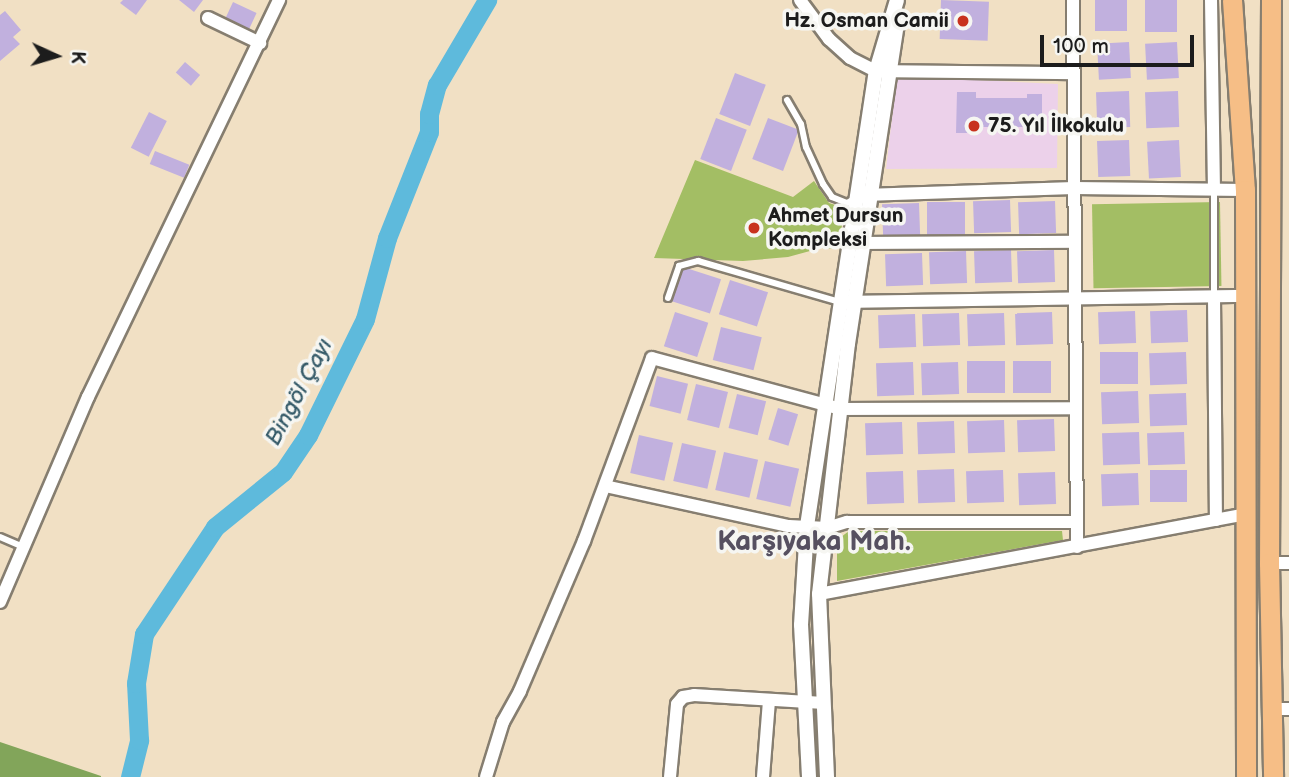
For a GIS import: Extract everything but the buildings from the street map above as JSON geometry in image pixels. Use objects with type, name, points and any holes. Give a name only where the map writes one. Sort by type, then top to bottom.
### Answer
[{"type":"highway","points":[[1232,0],[1245,190],[1246,777]]},
{"type":"highway","points":[[1270,0],[1281,709],[1273,777]]},
{"type":"street","points":[[0,602],[88,397],[279,0]]},
{"type":"street","points":[[800,0],[829,38],[850,58],[883,71],[1073,73]]},
{"type":"street","points":[[827,777],[819,594],[841,409],[856,198],[899,0]]},
{"type":"street","points":[[1073,0],[1077,547]]},
{"type":"street","points":[[1211,0],[1213,189]]},
{"type":"street","points":[[208,18],[260,43]]},
{"type":"street","points":[[809,777],[801,625],[807,526],[826,405],[847,302],[864,243],[872,193],[883,71]]},
{"type":"street","points":[[856,198],[872,193],[1074,188],[1245,190]]},
{"type":"street","points":[[864,243],[1074,242]]},
{"type":"street","points":[[847,302],[1245,296]]},
{"type":"street","points":[[1214,297],[1216,520]]},
{"type":"street","points":[[486,777],[502,722],[520,691],[605,486],[652,358],[841,409],[1076,408]]},
{"type":"street","points":[[605,486],[789,526],[827,528],[847,522],[1076,522]]},
{"type":"street","points":[[819,594],[1245,514]]},
{"type":"street","points":[[670,777],[677,704],[683,697],[694,695],[824,703]]},
{"type":"street","points":[[762,777],[769,699]]},
{"type":"lane","points":[[787,100],[801,124],[806,147],[832,197],[847,203],[856,198]]},
{"type":"lane","points":[[1213,189],[1214,297]]},
{"type":"lane","points":[[668,298],[679,267],[698,261],[847,302]]},
{"type":"lane","points":[[0,537],[24,547]]},
{"type":"shaded area","name":"75. Yıl İlkokulu","points":[[897,76],[1058,84],[1057,168],[886,169]]},
{"type":"green space","name":"Ahmet Dursun Kompleksi","points":[[695,160],[793,197],[814,181],[829,203],[845,208],[838,249],[821,248],[788,257],[743,261],[654,258]]},
{"type":"green space","points":[[1220,202],[1221,286],[1093,288],[1092,204]]},
{"type":"green space","points":[[849,531],[1062,531],[1063,540],[837,581],[837,540]]},
{"type":"green space","points":[[0,742],[101,776],[101,777],[0,777]]},
{"type":"waterway","name":"Bingöl Çayı","points":[[130,777],[139,740],[136,683],[144,634],[215,527],[283,472],[308,435],[365,319],[387,238],[429,132],[429,114],[437,85],[487,0]]},
{"type":"place","name":"Hz. Osman Camii","points":[[963,21]]},
{"type":"place","name":"75. Yıl İlkokulu","points":[[974,126]]},
{"type":"place","name":"Ahmet Dursun Kompleksi","points":[[754,228]]},
{"type":"district","name":"Karşıyaka Mah.","points":[[814,542]]}]
